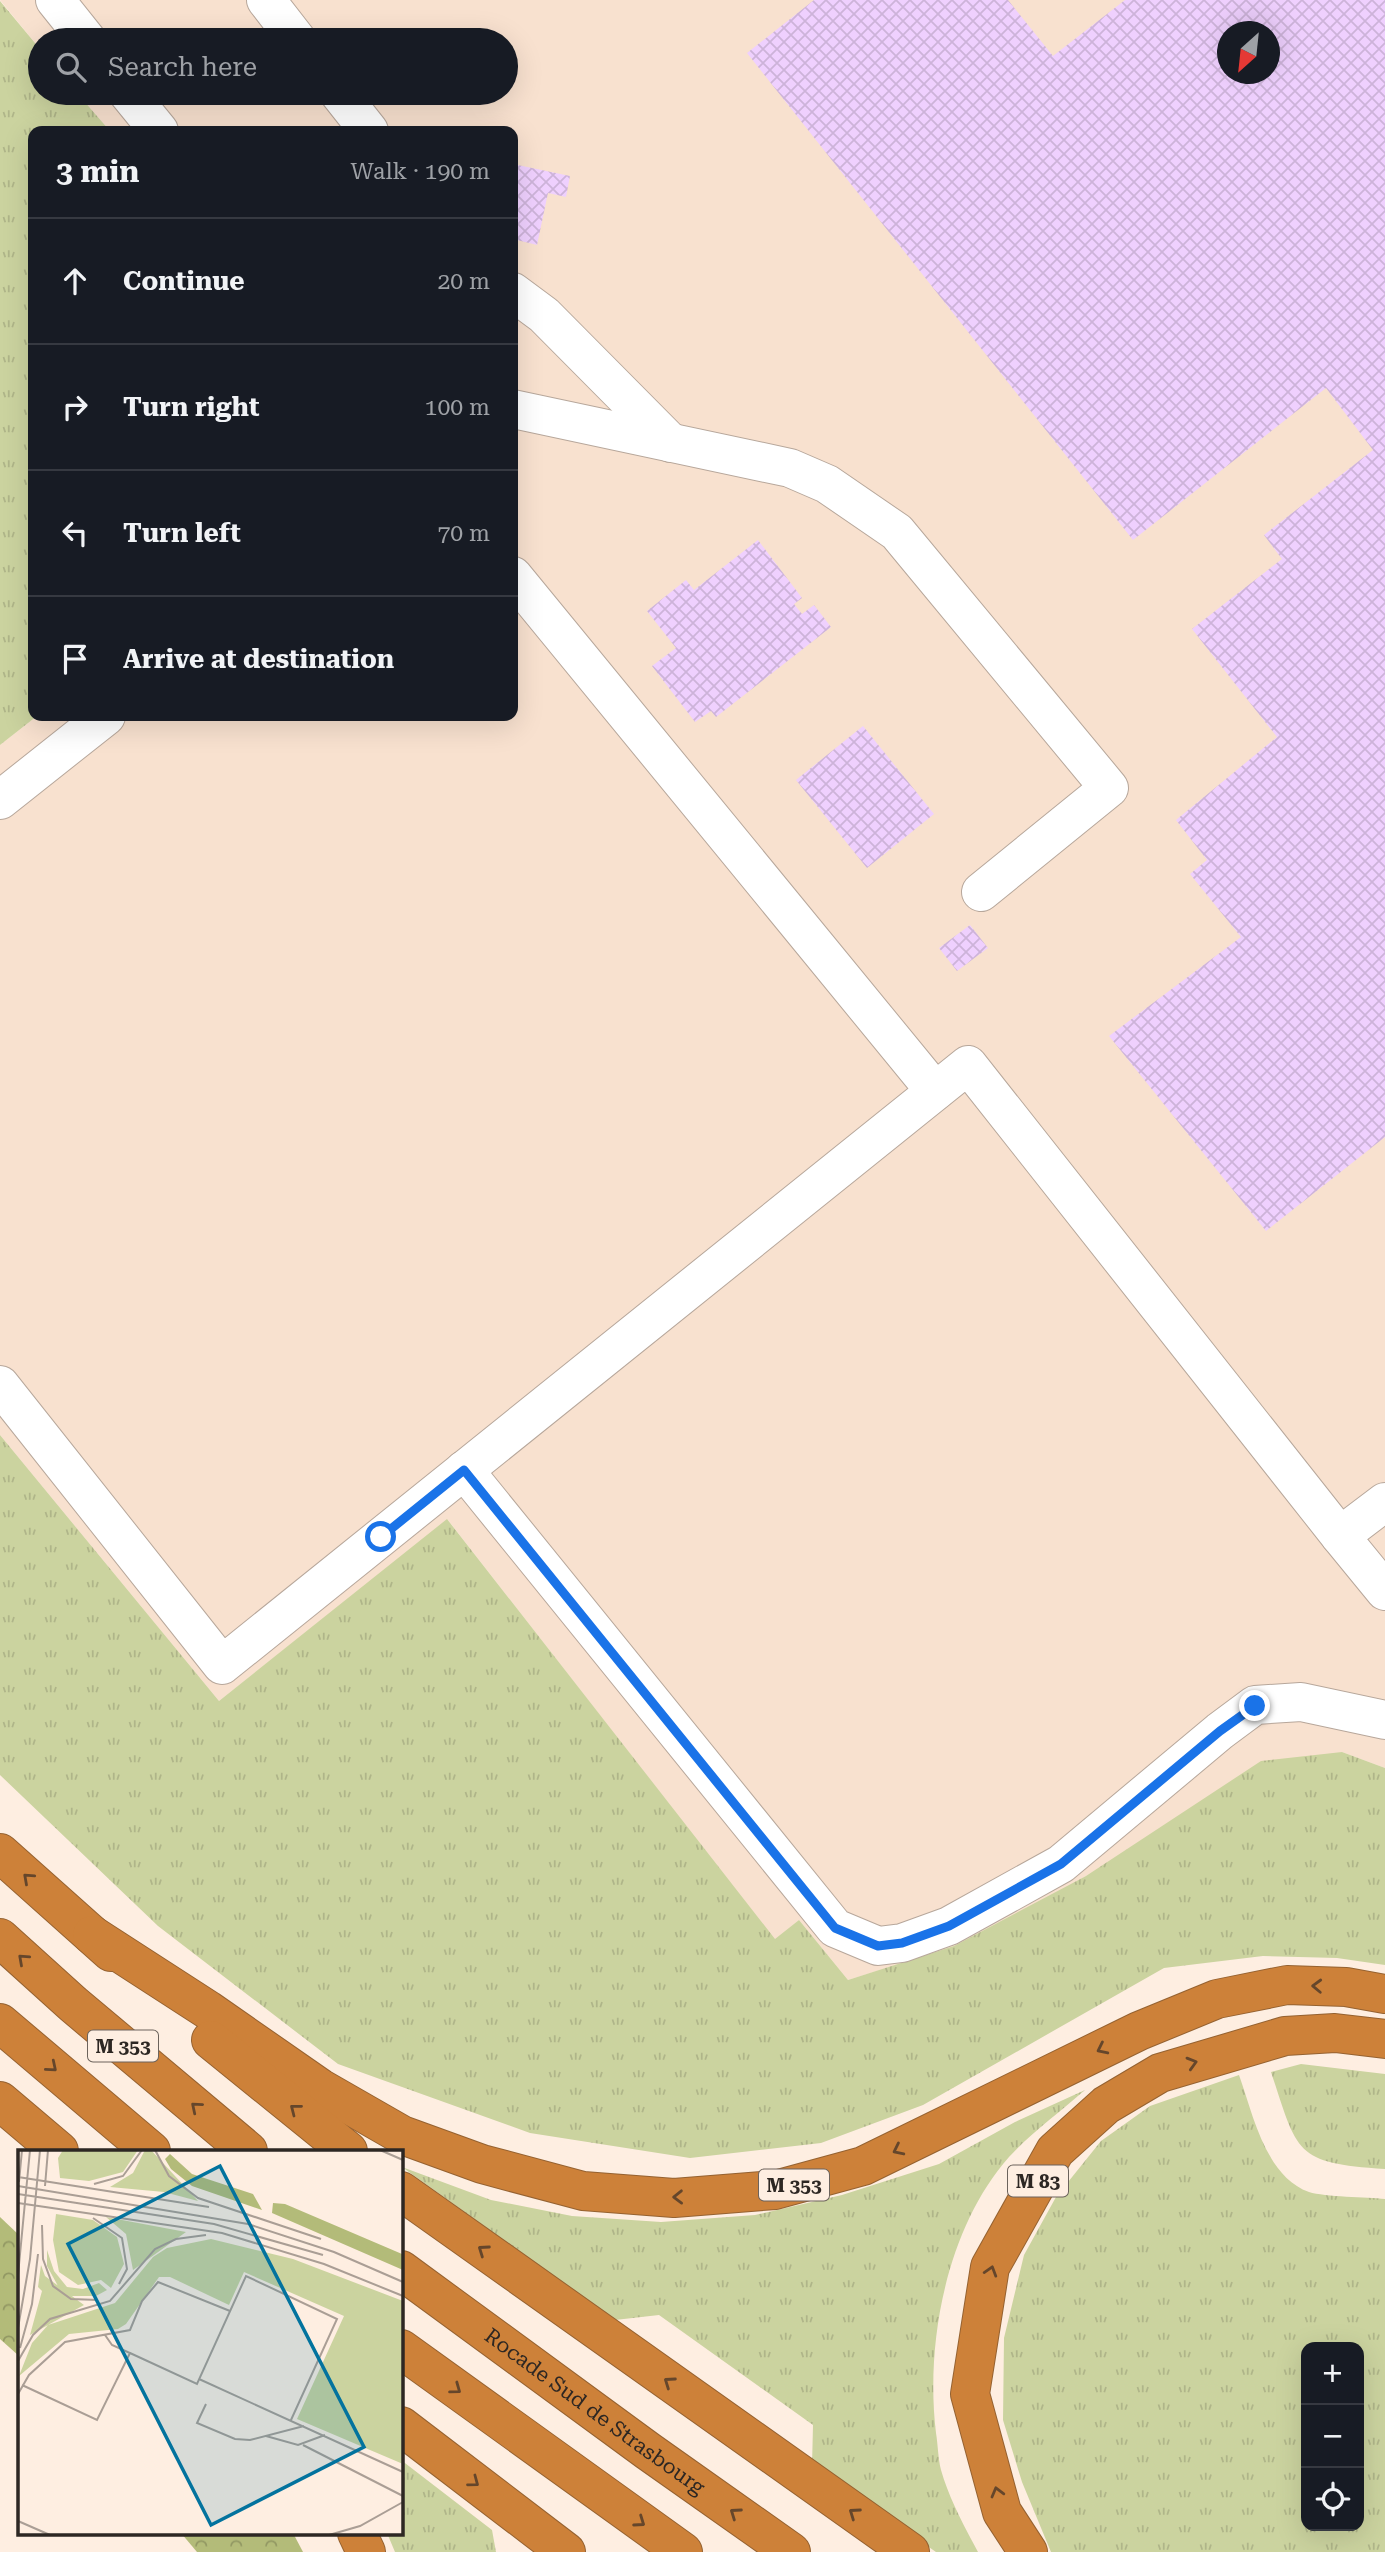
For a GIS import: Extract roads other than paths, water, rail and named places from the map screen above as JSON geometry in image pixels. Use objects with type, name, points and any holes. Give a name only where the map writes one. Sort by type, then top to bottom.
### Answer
[{"type":"highway","points":[[0,1853],[235,2061],[347,2150]]},
{"type":"highway","name":"M 353","points":[[92,1935],[208,2010],[320,2088],[402,2135],[482,2164],[583,2191],[674,2198],[775,2190],[863,2166],[1139,2031],[1217,1999],[1287,1985],[1346,1987],[1385,1994]]},
{"type":"highway","name":"M 353","points":[[0,1938],[73,2004],[247,2150]]},
{"type":"highway","name":"M 353","points":[[0,2023],[150,2150]]},
{"type":"highway","name":"M 83","points":[[1028,2552],[1002,2512],[970,2394],[990,2267],[1055,2151],[1106,2105],[1160,2073],[1285,2036],[1335,2033],[1385,2039]]},
{"type":"highway","points":[[0,2101],[58,2150]]},
{"type":"highway","points":[[0,2136],[18,2152]]},
{"type":"highway","points":[[402,2192],[910,2552]]},
{"type":"highway","name":"Rocade Sud de Strasbourg","points":[[402,2271],[637,2444],[791,2552]]},
{"type":"highway","points":[[402,2349],[682,2552]]},
{"type":"highway","points":[[402,2427],[566,2552]]},
{"type":"highway","points":[[357,2534],[366,2552]]},
{"type":"lane","points":[[55,0],[77,28]]},
{"type":"lane","points":[[266,0],[288,28]]},
{"type":"lane","points":[[138,105],[155,126]]},
{"type":"lane","points":[[348,105],[365,126]]},
{"type":"lane","points":[[518,296],[544,315],[671,443]]},
{"type":"lane","points":[[518,410],[790,468],[827,484],[897,532],[1109,788],[981,892]]},
{"type":"lane","points":[[518,582],[935,1091]]},
{"type":"lane","points":[[0,800],[100,721]]},
{"type":"lane","points":[[0,1385],[222,1665],[968,1065],[1385,1591]]},
{"type":"lane","points":[[464,1470],[835,1928],[878,1946],[902,1943],[949,1926],[1061,1864],[1220,1731],[1255,1706],[1301,1702],[1385,1720]]},
{"type":"lane","points":[[1340,1536],[1385,1502]]}]
